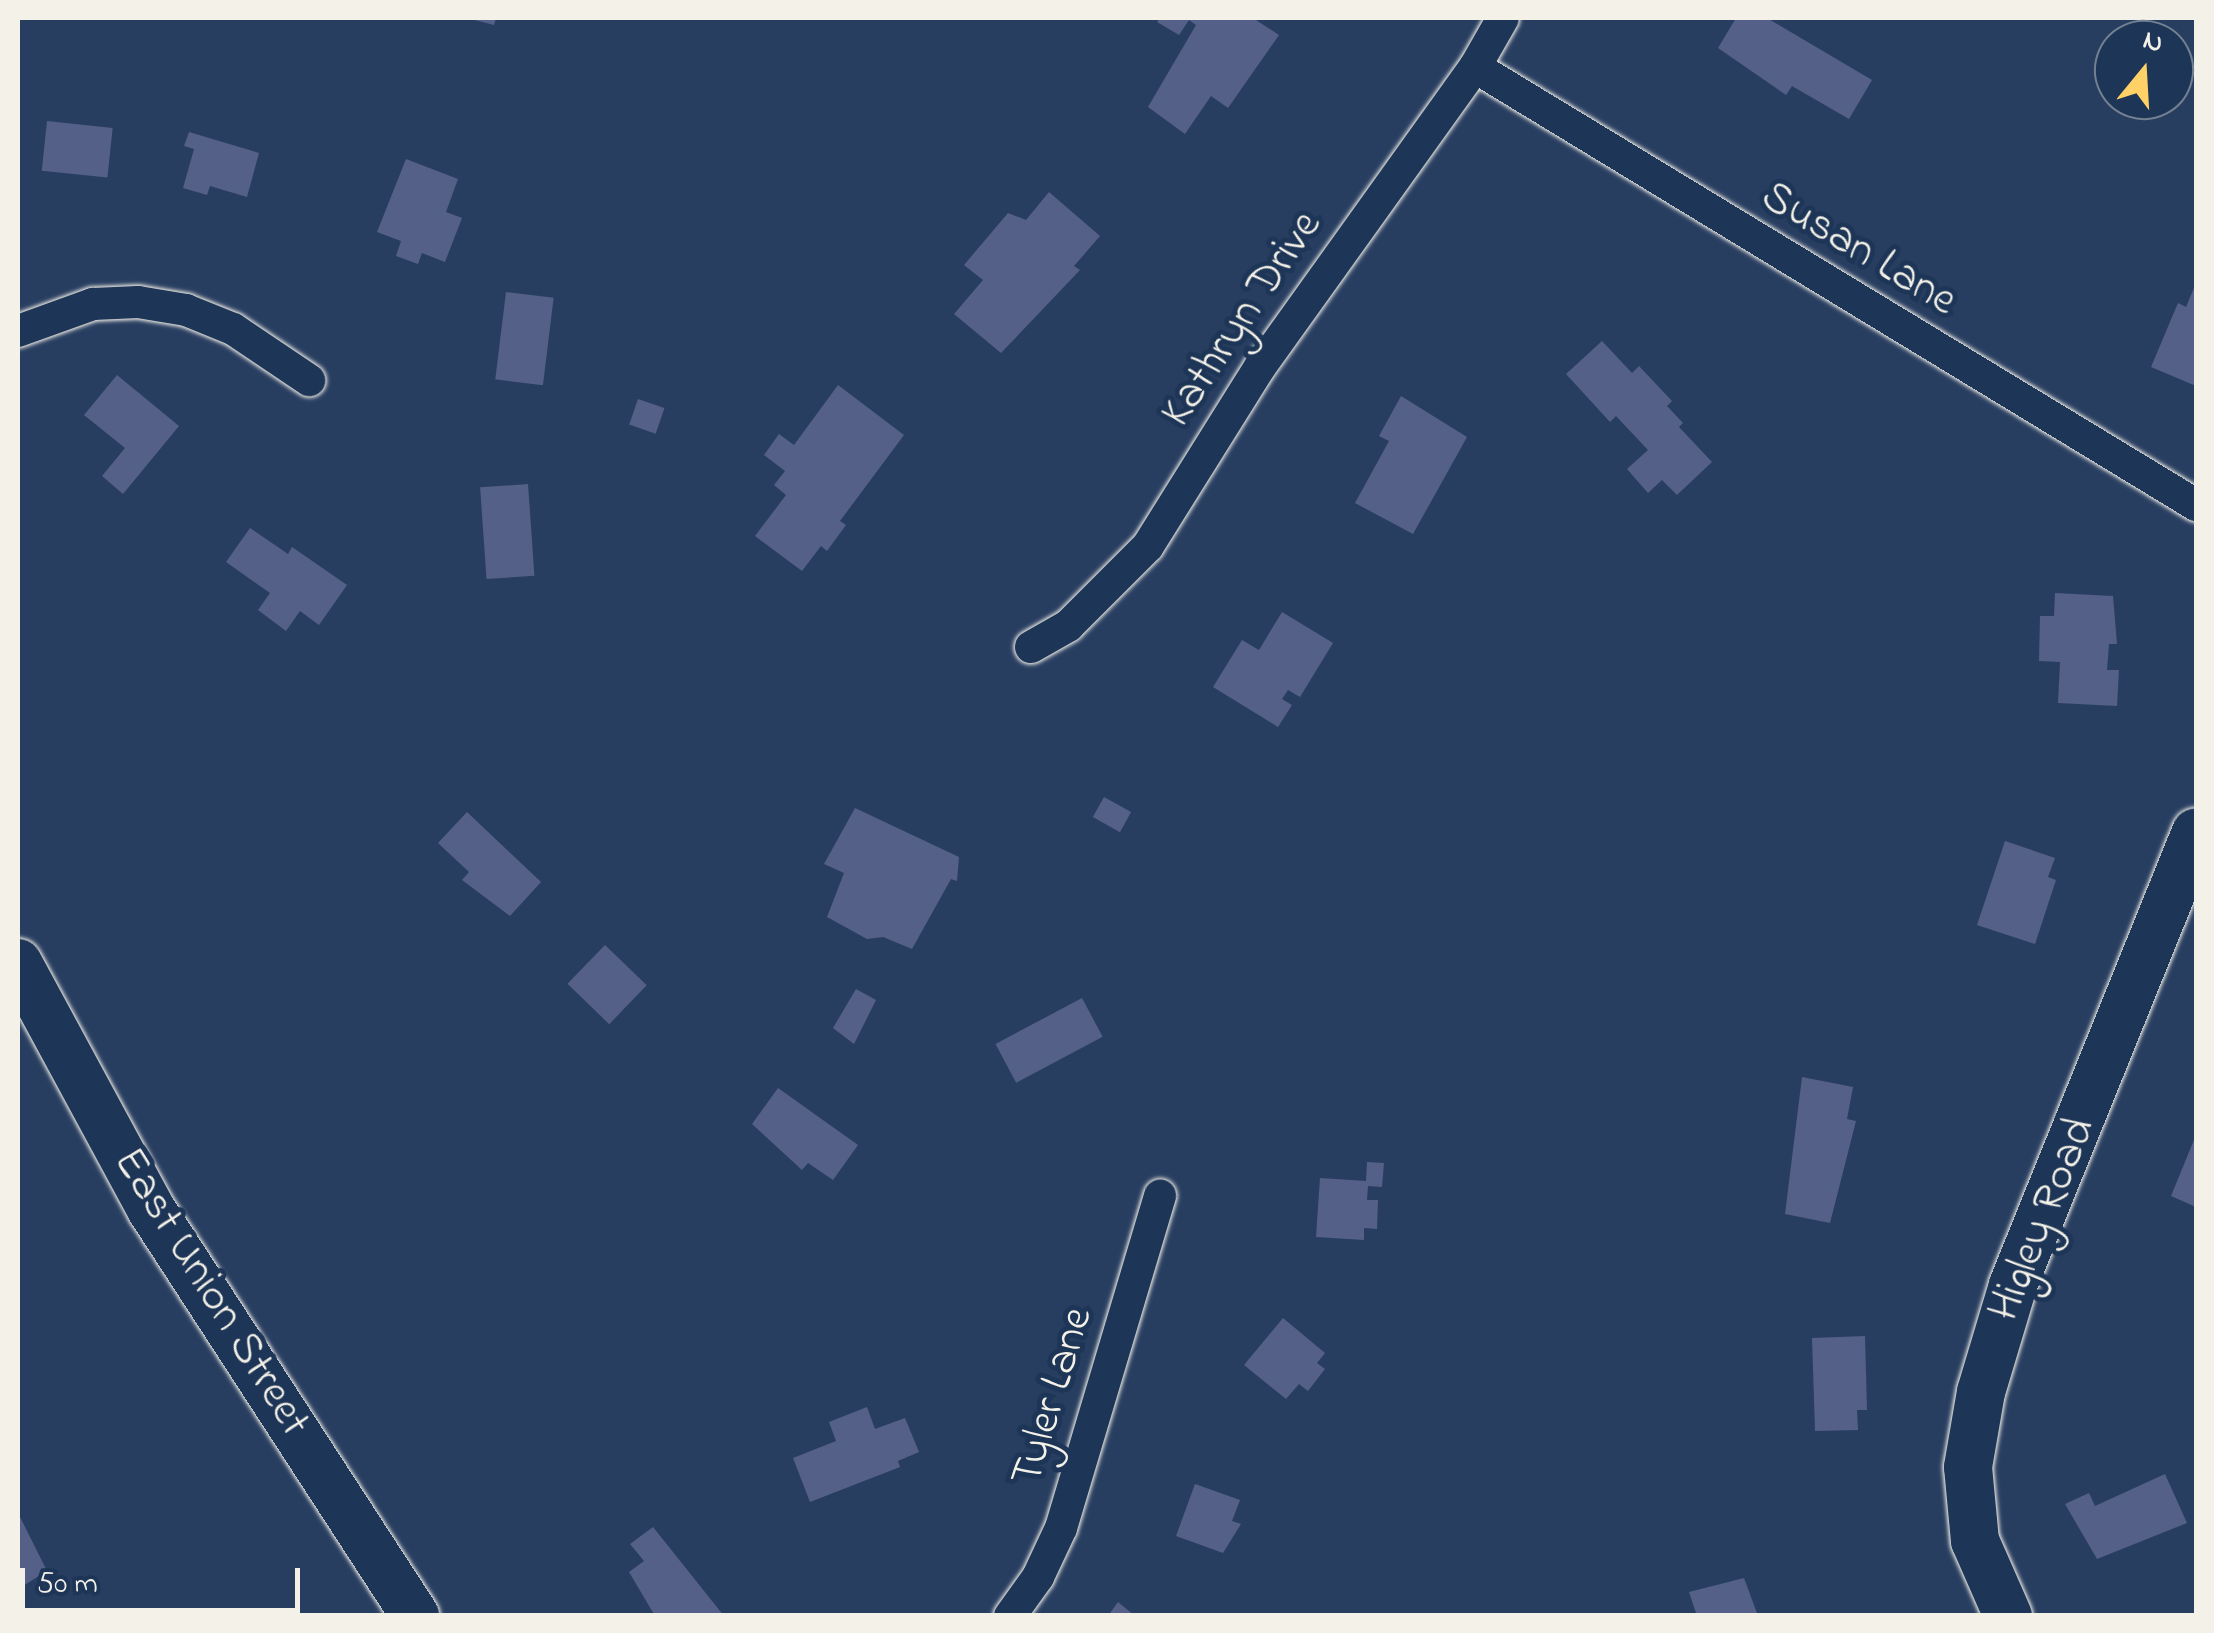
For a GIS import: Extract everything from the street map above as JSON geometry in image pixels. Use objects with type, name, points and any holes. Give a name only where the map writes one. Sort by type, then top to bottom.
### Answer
[{"type":"street","name":"Kathryn Drive","points":[[1031,647],[1068,626],[1148,546],[1260,366],[1475,67],[1503,18]]},
{"type":"street","name":"Susan Lane","points":[[1475,67],[2196,505]]},
{"type":"street","points":[[18,331],[93,304],[138,302],[186,310],[233,329],[309,380]]},
{"type":"street","name":"Higley Road","points":[[2008,1616],[1975,1540],[1968,1467],[1981,1392],[2013,1285],[2196,833]]},
{"type":"street","name":"East Union Street","points":[[18,963],[151,1209],[415,1616]]},
{"type":"street","name":"Tyler Lane","points":[[1010,1616],[1038,1577],[1060,1528],[1160,1195]]},
{"type":"building","points":[[467,18],[496,18],[494,25]]},
{"type":"building","points":[[1160,18],[1253,18],[1279,35],[1228,108],[1211,96],[1185,134],[1148,107],[1196,25],[1189,20],[1179,35],[1157,22]]},
{"type":"building","points":[[1736,18],[1767,18],[1872,80],[1849,119],[1792,86],[1786,95],[1718,48]]},
{"type":"building","points":[[47,121],[113,128],[107,178],[42,171]]},
{"type":"building","points":[[189,132],[259,153],[247,197],[210,186],[207,195],[183,188],[194,149],[184,146]]},
{"type":"building","points":[[406,159],[458,179],[446,212],[462,218],[445,262],[422,253],[418,264],[396,256],[401,241],[377,232]]},
{"type":"building","points":[[1049,192],[1100,236],[1074,266],[1080,270],[1001,353],[954,314],[983,280],[964,265],[1008,213],[1026,220]]},
{"type":"building","points":[[2196,283],[2196,386],[2151,367],[2178,303],[2186,307]]},
{"type":"building","points":[[506,292],[554,298],[543,385],[495,379]]},
{"type":"building","points":[[1602,341],[1632,373],[1639,366],[1672,401],[1667,406],[1683,423],[1679,427],[1712,462],[1677,495],[1662,480],[1648,493],[1627,469],[1648,450],[1616,416],[1610,422],[1566,374]]},
{"type":"building","points":[[117,375],[179,426],[123,494],[102,476],[125,448],[84,415]]},
{"type":"building","points":[[838,385],[904,435],[840,521],[846,525],[827,551],[821,546],[802,571],[755,536],[786,495],[774,485],[785,471],[764,455],[779,434],[794,445]]},
{"type":"building","points":[[1401,396],[1467,437],[1413,534],[1355,503],[1389,441],[1379,436]]},
{"type":"building","points":[[638,399],[664,408],[656,434],[629,425]]},
{"type":"building","points":[[528,484],[534,576],[487,579],[480,487]]},
{"type":"building","points":[[250,528],[288,554],[292,547],[347,585],[319,625],[300,611],[286,631],[258,610],[270,593],[226,562]]},
{"type":"building","points":[[2055,593],[2113,596],[2117,644],[2109,644],[2107,670],[2119,670],[2117,706],[2058,703],[2060,662],[2039,661],[2040,616],[2054,616]]},
{"type":"building","points":[[1282,612],[1333,643],[1300,697],[1288,690],[1282,699],[1292,705],[1278,727],[1213,687],[1242,640],[1259,650]]},
{"type":"building","points":[[1104,797],[1131,812],[1120,832],[1093,817]]},
{"type":"building","points":[[855,808],[959,857],[957,881],[951,879],[912,949],[883,937],[867,939],[827,917],[844,873],[824,864]]},
{"type":"building","points":[[467,812],[541,882],[510,916],[462,880],[469,872],[438,843]]},
{"type":"building","points":[[2005,841],[2055,858],[2048,877],[2056,880],[2035,944],[1977,925]]},
{"type":"building","points":[[605,945],[647,985],[609,1024],[567,984]]},
{"type":"building","points":[[856,989],[876,1000],[854,1044],[833,1028]]},
{"type":"building","points":[[1082,998],[1103,1037],[1016,1083],[995,1044]]},
{"type":"building","points":[[1802,1077],[1853,1087],[1847,1119],[1856,1121],[1830,1223],[1785,1214]]},
{"type":"building","points":[[778,1088],[858,1145],[833,1180],[808,1163],[802,1170],[752,1124]]},
{"type":"building","points":[[2196,1135],[2196,1207],[2171,1196]]},
{"type":"building","points":[[1367,1162],[1384,1163],[1382,1187],[1368,1186],[1367,1200],[1378,1200],[1377,1229],[1364,1228],[1364,1240],[1316,1237],[1320,1178],[1366,1181]]},
{"type":"building","points":[[1283,1318],[1325,1353],[1317,1363],[1325,1369],[1308,1391],[1299,1384],[1286,1399],[1244,1365]]},
{"type":"building","points":[[1865,1336],[1867,1410],[1857,1410],[1858,1430],[1815,1431],[1812,1338]]},
{"type":"building","points":[[867,1407],[875,1429],[905,1418],[919,1452],[898,1461],[900,1467],[810,1502],[793,1458],[836,1441],[829,1422]]},
{"type":"building","points":[[2165,1474],[2187,1523],[2097,1559],[2065,1504],[2089,1493],[2095,1506]]},
{"type":"building","points":[[1195,1484],[1240,1500],[1232,1521],[1241,1524],[1223,1553],[1176,1536]]},
{"type":"building","points":[[18,1513],[47,1571],[18,1589]]},
{"type":"building","points":[[653,1527],[724,1616],[655,1616],[629,1572],[644,1561],[630,1544]]},
{"type":"building","points":[[1744,1578],[1758,1616],[1697,1616],[1689,1592]]},
{"type":"building","points":[[1118,1602],[1135,1616],[1108,1616]]}]
